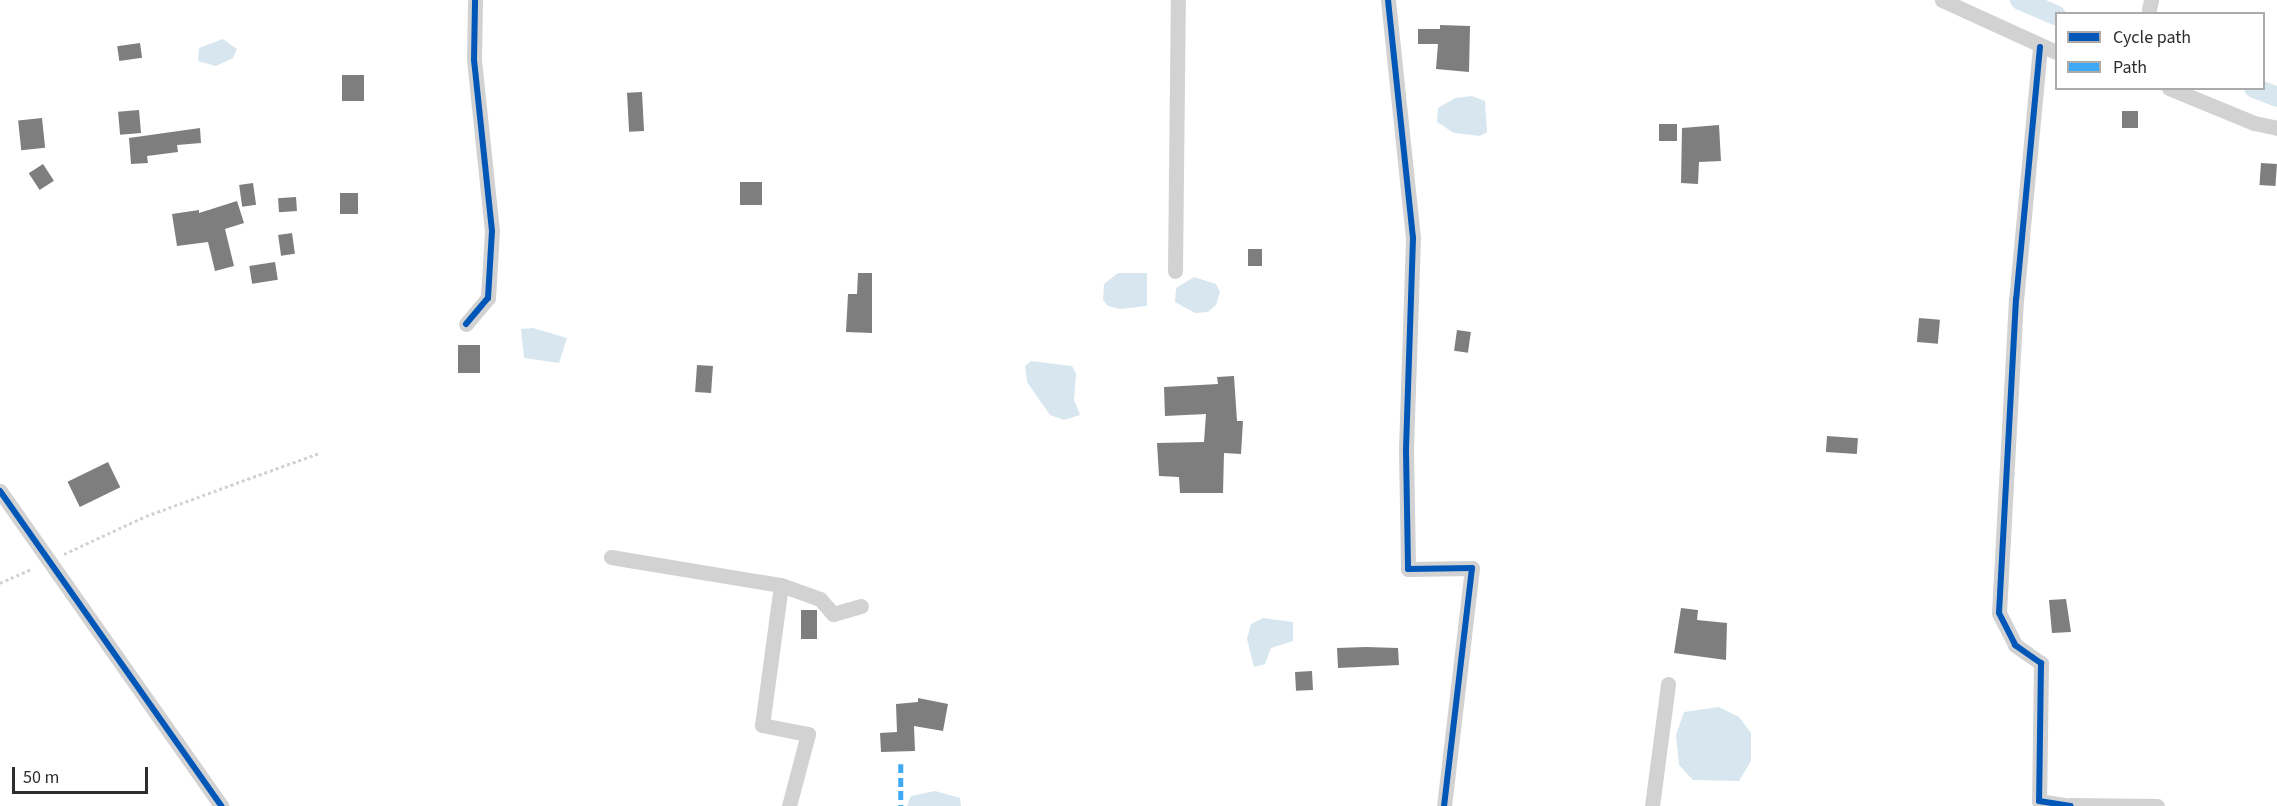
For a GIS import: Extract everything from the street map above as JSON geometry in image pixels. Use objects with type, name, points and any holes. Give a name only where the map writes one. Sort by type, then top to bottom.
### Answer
[{"type":"street","points":[[466,324],[488,298],[492,231],[474,60],[476,0]]},
{"type":"street","points":[[1174,271],[1178,199],[1178,0]]},
{"type":"street","points":[[1388,0],[1413,238],[1406,451],[1408,569],[1472,568],[1444,806]]},
{"type":"street","points":[[1942,0],[2040,47],[2055,52]]},
{"type":"street","points":[[2040,47],[2016,298],[1999,613],[2015,645],[2041,663],[2039,801],[2071,805],[2157,806]]},
{"type":"street","points":[[2174,90],[2254,123],[2277,128]]},
{"type":"street","points":[[0,491],[221,806]]},
{"type":"street","points":[[611,557],[781,585],[820,599],[833,614],[861,606]]},
{"type":"street","points":[[781,585],[762,725],[808,734],[789,806]]},
{"type":"street","points":[[1652,806],[1668,684]]},
{"type":"path","points":[[0,583],[146,516],[319,453]]},
{"type":"shaded area","points":[[223,39],[237,49],[233,58],[216,66],[198,61],[199,48]]},
{"type":"shaded area","points":[[1472,96],[1485,101],[1487,132],[1480,136],[1454,133],[1437,122],[1438,108],[1455,98]]},
{"type":"shaded area","points":[[1118,273],[1147,273],[1147,306],[1120,309],[1108,306],[1103,300],[1104,284]]},
{"type":"shaded area","points":[[1194,277],[1216,284],[1220,292],[1216,305],[1208,312],[1195,313],[1175,302],[1176,288]]},
{"type":"shaded area","points":[[533,328],[567,338],[559,363],[524,358],[521,329]]},
{"type":"shaded area","points":[[1031,361],[1072,366],[1076,374],[1074,400],[1080,415],[1064,420],[1050,415],[1027,382],[1025,366]]},
{"type":"shaded area","points":[[1263,618],[1293,622],[1293,641],[1271,648],[1265,664],[1254,667],[1247,639],[1251,624]]},
{"type":"shaded area","points":[[1719,707],[1739,717],[1751,733],[1751,761],[1739,781],[1693,780],[1679,765],[1676,735],[1684,712]]},
{"type":"shaded area","points":[[935,791],[960,798],[961,806],[907,806],[911,796]]},
{"type":"building","points":[[1440,25],[1470,26],[1469,72],[1436,69],[1438,44],[1418,44],[1418,29],[1440,29]]},
{"type":"building","points":[[140,43],[142,58],[119,61],[117,46]]},
{"type":"building","points":[[342,75],[364,75],[364,101],[342,101]]},
{"type":"building","points":[[642,92],[644,131],[629,132],[627,93]]},
{"type":"building","points":[[139,110],[141,133],[120,135],[118,112]]},
{"type":"building","points":[[2122,111],[2138,111],[2138,128],[2122,128]]},
{"type":"building","points":[[42,118],[45,148],[21,150],[18,121]]},
{"type":"building","points":[[1659,124],[1677,124],[1677,141],[1659,141]]},
{"type":"building","points":[[1719,125],[1721,161],[1699,162],[1698,184],[1681,183],[1682,128]]},
{"type":"building","points":[[200,128],[201,143],[177,145],[178,152],[147,156],[148,163],[131,164],[129,138]]},
{"type":"building","points":[[2261,163],[2277,164],[2275,186],[2259,185]]},
{"type":"building","points":[[43,164],[54,181],[40,190],[29,173]]},
{"type":"building","points":[[740,182],[762,182],[762,205],[740,205]]},
{"type":"building","points":[[253,183],[256,205],[242,207],[239,185]]},
{"type":"building","points":[[340,193],[358,193],[358,214],[340,214]]},
{"type":"building","points":[[296,197],[297,211],[279,212],[278,198]]},
{"type":"building","points":[[237,201],[244,223],[225,229],[234,266],[215,271],[208,242],[177,246],[172,214],[199,210],[199,213]]},
{"type":"building","points":[[292,233],[295,254],[281,256],[278,235]]},
{"type":"building","points":[[1248,249],[1262,249],[1262,266],[1248,266]]},
{"type":"building","points":[[275,262],[278,280],[252,284],[249,266]]},
{"type":"building","points":[[858,273],[872,273],[872,333],[846,332],[848,294],[857,294]]},
{"type":"building","points":[[1919,318],[1940,320],[1938,344],[1917,342]]},
{"type":"building","points":[[1457,330],[1471,332],[1468,353],[1454,351]]},
{"type":"building","points":[[458,345],[480,345],[480,373],[458,373]]},
{"type":"building","points":[[697,365],[713,366],[711,393],[695,392]]},
{"type":"building","points":[[1234,376],[1237,421],[1243,421],[1241,454],[1224,453],[1223,493],[1180,493],[1179,477],[1159,476],[1157,443],[1204,442],[1206,414],[1165,416],[1164,387],[1218,384],[1217,377]]},
{"type":"building","points":[[1827,436],[1858,438],[1857,454],[1826,452]]},
{"type":"building","points":[[108,462],[120,487],[80,507],[68,482]]},
{"type":"building","points":[[2066,599],[2071,632],[2052,633],[2049,600]]},
{"type":"building","points":[[1681,608],[1698,610],[1697,620],[1727,623],[1726,660],[1674,653]]},
{"type":"building","points":[[801,610],[817,610],[817,639],[801,639]]},
{"type":"building","points":[[1337,648],[1398,648],[1399,665],[1338,668]]},
{"type":"building","points":[[1312,671],[1313,690],[1296,691],[1295,672]]},
{"type":"building","points":[[918,698],[948,704],[943,731],[914,726],[915,751],[881,752],[880,733],[897,732],[896,704],[918,702]]},
{"type":"waterway","points":[[2020,0],[2055,15]]},
{"type":"waterway","points":[[2259,90],[2277,97]]},
{"type":"marked path","points":[[901,764],[901,806]]},
{"type":"cycle path","points":[[466,324],[488,298],[492,231],[474,60],[475,0]]},
{"type":"cycle path","points":[[1388,0],[1413,238],[1406,451],[1408,569],[1472,568],[1444,806]]},
{"type":"cycle path","points":[[2040,47],[2016,299],[1999,613],[2015,645],[2041,663],[2039,801],[2071,806]]},
{"type":"cycle path","points":[[0,491],[221,806]]}]
